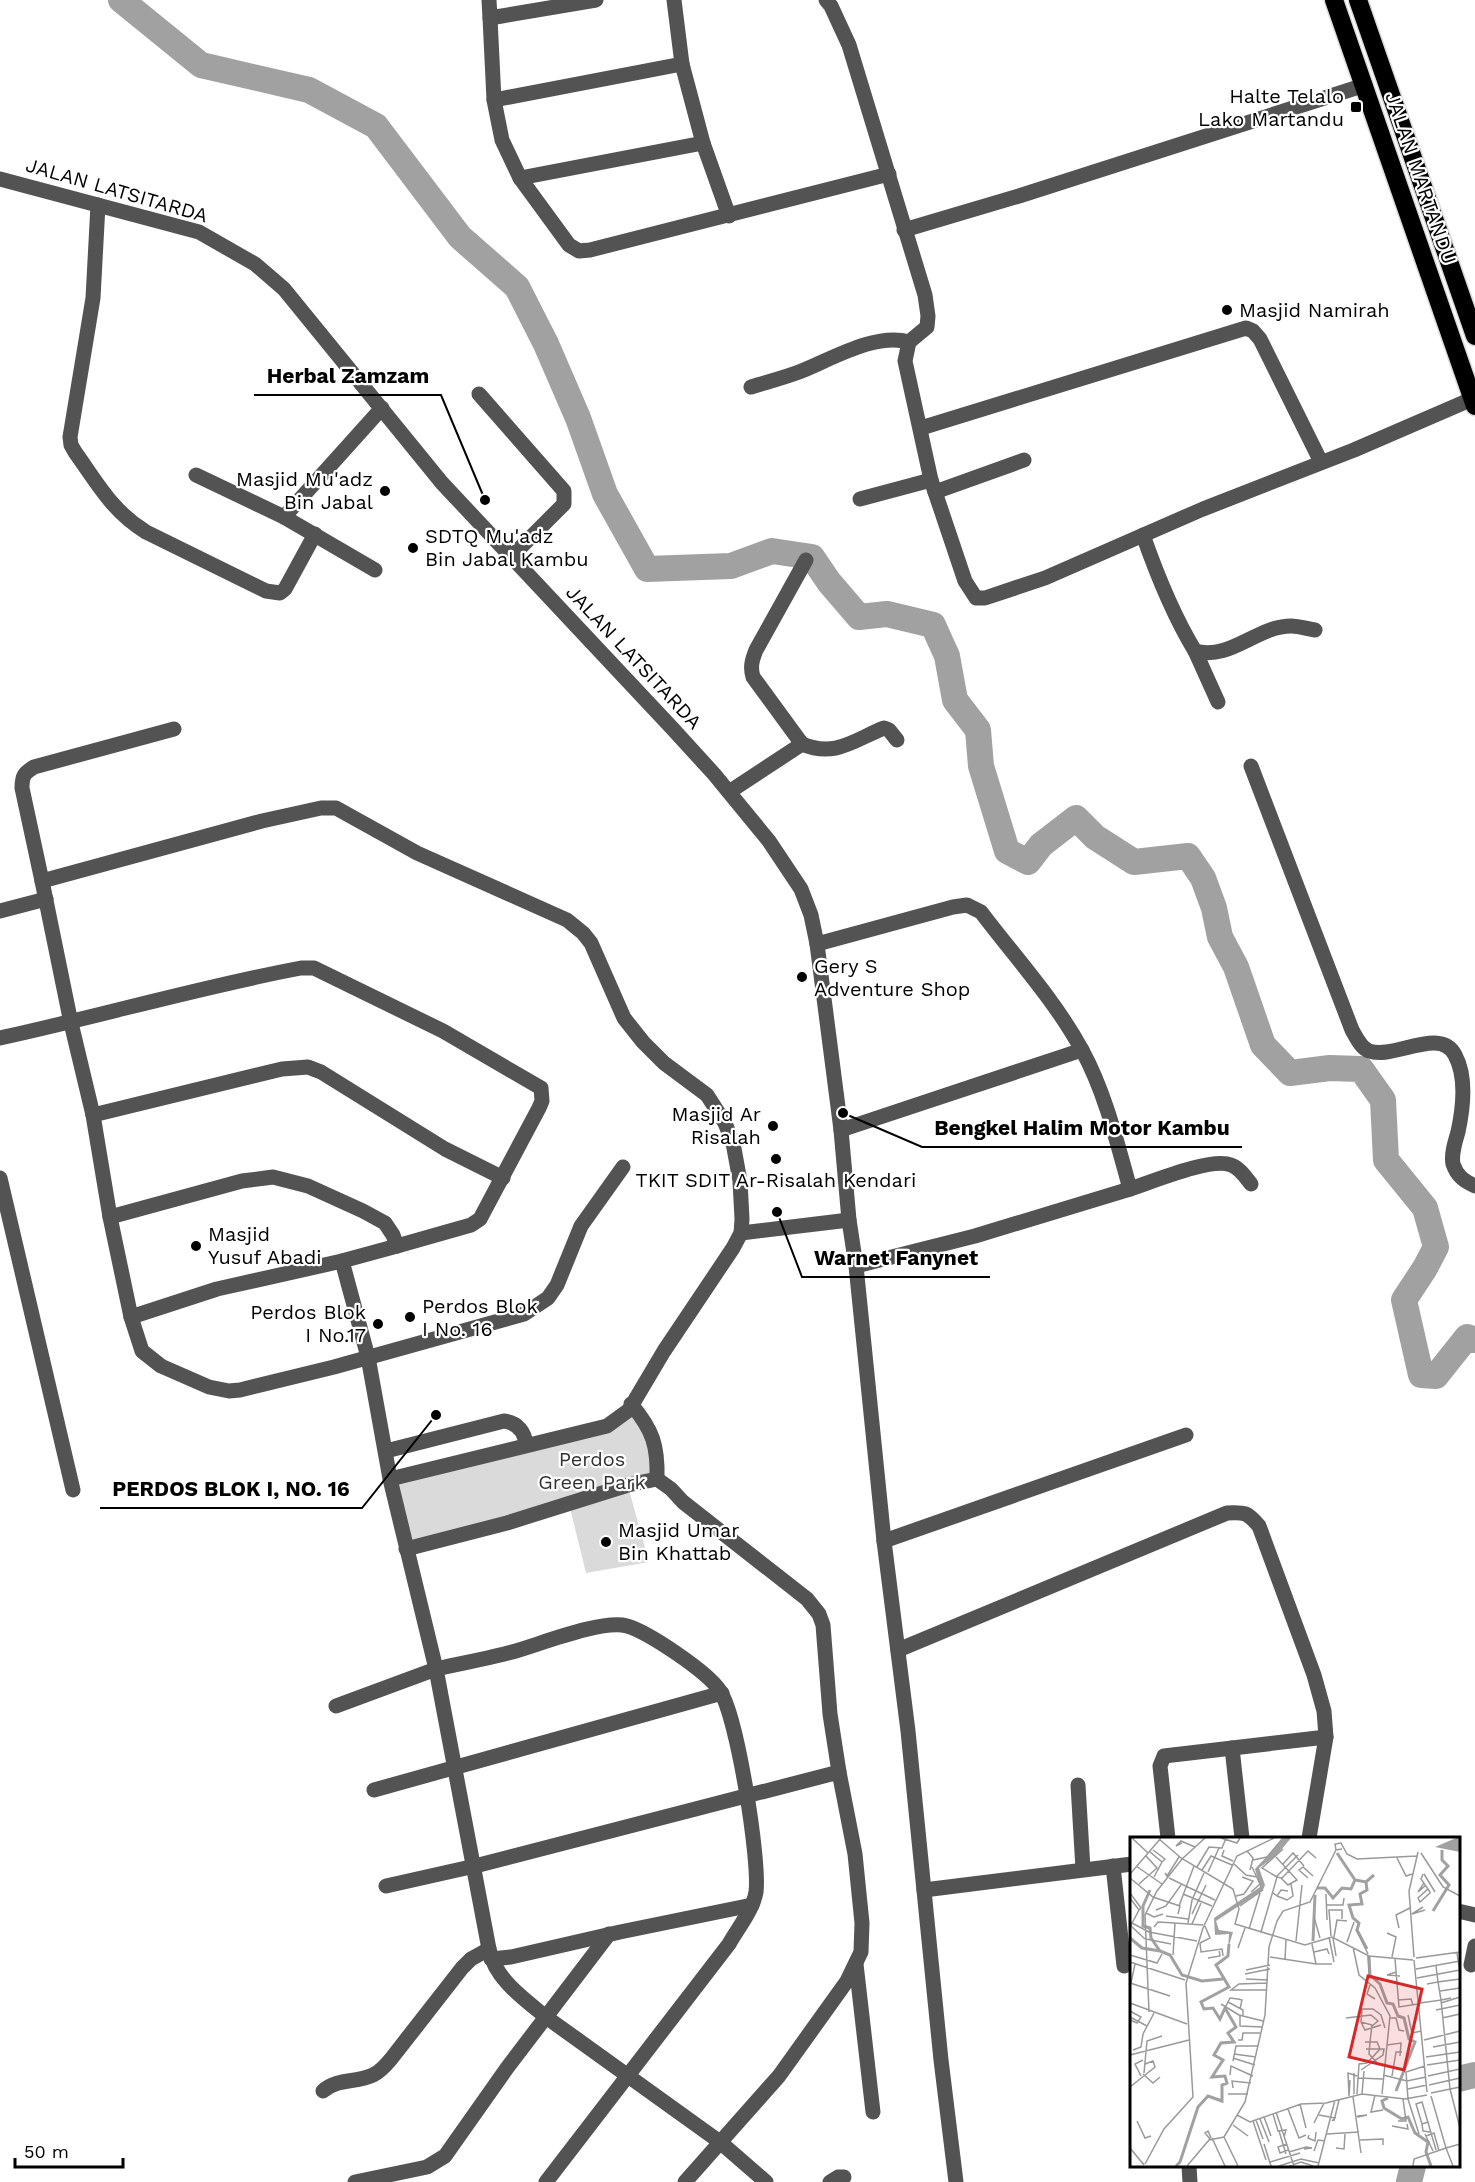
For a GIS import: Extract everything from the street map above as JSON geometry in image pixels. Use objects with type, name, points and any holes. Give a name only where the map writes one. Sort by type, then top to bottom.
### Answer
[{"type":"highway","name":"JALAN MARTANDU","points":[[1334,0],[1474,403]]},
{"type":"highway","name":"JALAN MARTANDU","points":[[1358,0],[1475,336]]},
{"type":"street","points":[[489,0],[495,100],[502,140],[520,178],[568,244],[579,251],[729,216],[889,174]]},
{"type":"street","points":[[490,18],[596,0]]},
{"type":"street","points":[[674,0],[682,64],[704,143],[729,216]]},
{"type":"street","points":[[826,0],[836,15],[849,45],[925,295],[927,327],[909,342],[905,361],[933,486],[965,581],[976,598],[985,598],[1045,578],[1321,462],[1474,403]]},
{"type":"street","points":[[495,100],[682,64]]},
{"type":"street","points":[[904,230],[1019,196],[1365,86]]},
{"type":"street","points":[[520,178],[704,143]]},
{"type":"street","name":"JALAN LATSITARDA","points":[[0,179],[199,232],[255,264],[298,304],[442,483],[729,792],[769,841],[795,878],[811,915],[818,944],[841,1130],[849,1220],[856,1266],[884,1540],[956,2182]]},
{"type":"street","points":[[98,205],[93,298],[70,437],[75,452],[116,509],[128,520],[146,532],[266,591],[280,592],[285,589],[315,534]]},
{"type":"street","points":[[921,428],[1245,328],[1260,339],[1321,462]]},
{"type":"street","points":[[751,387],[799,372],[856,348],[898,339],[909,342]]},
{"type":"street","points":[[479,394],[564,491],[564,504],[512,556]]},
{"type":"street","points":[[284,517],[382,408]]},
{"type":"street","points":[[860,499],[933,486],[1024,460]]},
{"type":"street","points":[[196,475],[284,517],[375,570]]},
{"type":"street","points":[[1143,535],[1167,596],[1218,702]]},
{"type":"street","points":[[806,560],[756,650],[752,660],[753,677],[802,744],[814,749],[835,749],[884,728],[889,730],[897,740]]},
{"type":"street","points":[[1195,651],[1204,654],[1222,651],[1266,632],[1290,626],[1315,630]]},
{"type":"street","points":[[174,729],[34,767],[22,777],[22,788],[71,1023],[93,1115],[130,1317],[142,1351],[153,1362],[209,1387],[229,1391],[260,1386],[524,1314],[548,1298],[557,1285],[581,1226],[623,1167]]},
{"type":"street","points":[[729,792],[802,744]]},
{"type":"street","points":[[1251,766],[1352,1030],[1360,1043],[1367,1051],[1378,1053],[1427,1043],[1442,1044],[1451,1048],[1457,1057],[1462,1078],[1462,1100],[1453,1163],[1463,1180],[1475,1186]]},
{"type":"street","points":[[42,881],[262,821],[321,808],[336,808],[417,853],[567,920],[583,933],[591,944],[630,1027],[664,1063],[707,1095],[725,1123],[733,1143],[740,1181],[741,1233],[623,1415],[607,1426],[390,1479]]},
{"type":"street","points":[[0,911],[46,899]]},
{"type":"street","points":[[818,944],[934,911],[967,905],[981,912],[1043,989],[1082,1050],[1095,1077],[1113,1128],[1130,1189]]},
{"type":"street","points":[[0,1038],[71,1023],[207,987],[301,968],[314,968],[442,1031],[541,1088],[542,1101],[503,1178],[485,1211],[476,1222],[342,1261],[217,1288],[130,1317]]},
{"type":"street","points":[[841,1130],[1082,1050]]},
{"type":"street","points":[[93,1115],[282,1069],[308,1067],[340,1083],[445,1149],[503,1178]]},
{"type":"street","points":[[856,1266],[975,1236],[1196,1168],[1221,1163],[1232,1165],[1241,1171],[1251,1184]]},
{"type":"street","points":[[110,1217],[242,1181],[273,1177],[308,1186],[363,1211],[384,1223],[393,1235],[397,1246]]},
{"type":"street","points":[[0,1178],[73,1490]]},
{"type":"street","points":[[741,1233],[849,1220]]},
{"type":"street","points":[[342,1261],[368,1357],[390,1479],[436,1669],[490,1954],[497,1971],[546,2017],[720,2142],[766,2182]]},
{"type":"street","points":[[631,1404],[651,1431],[656,1447],[657,1479]]},
{"type":"street","points":[[386,1451],[504,1421],[512,1422],[519,1427],[526,1446]]},
{"type":"street","points":[[884,1540],[1186,1435]]},
{"type":"street","points":[[406,1549],[507,1523],[628,1485],[657,1479],[807,1599],[819,1614],[823,1625],[830,1714],[855,1854],[862,1923],[861,1952],[847,1981],[779,2076],[685,2182]]},
{"type":"street","points":[[898,1650],[1227,1513],[1244,1512],[1251,1516],[1259,1526],[1314,1675],[1323,1711],[1326,1737],[1309,1837]]},
{"type":"street","points":[[336,1706],[436,1669],[510,1652],[595,1628],[619,1625],[632,1628],[685,1660],[714,1682],[722,1694],[735,1735],[746,1794],[757,1868],[756,1894],[729,1944],[546,2182]]},
{"type":"street","points":[[374,1790],[722,1694]]},
{"type":"street","points":[[1168,1837],[1160,1766],[1162,1760],[1169,1754],[1326,1737]]},
{"type":"street","points":[[1232,1748],[1242,1837]]},
{"type":"street","points":[[386,1886],[475,1866],[746,1794],[839,1772]]},
{"type":"street","points":[[1078,1785],[1083,1869]]},
{"type":"street","points":[[924,1890],[1130,1864]]},
{"type":"street","points":[[1113,1866],[1124,1966]]},
{"type":"street","points":[[323,2091],[329,2085],[368,2077],[379,2072],[471,1959],[490,1954],[511,1957],[609,1934],[752,1905]]},
{"type":"street","points":[[1460,1911],[1475,1915]]},
{"type":"street","points":[[355,2182],[427,2167],[446,2156],[507,2068],[609,1934]]},
{"type":"street","points":[[1471,1965],[1475,1946]]},
{"type":"street","points":[[856,1964],[873,2112]]},
{"type":"street","points":[[1189,2167],[1190,2182]]},
{"type":"green space","name":"Perdos Green Park","points":[[634,1411],[651,1431],[657,1479],[628,1486],[649,1562],[586,1573],[569,1504],[406,1549],[392,1480]]},
{"type":"waterway","points":[[121,0],[201,65],[309,90],[376,126],[460,237],[517,287],[546,344],[578,418],[605,494],[647,569],[731,566],[772,551],[812,557],[829,582],[859,617],[887,614],[933,625],[947,656],[955,700],[978,730],[981,766],[1007,851],[1028,862],[1041,845],[1076,818],[1095,837],[1134,862],[1188,856],[1203,878],[1214,908],[1220,937],[1236,967],[1263,1045],[1290,1073],[1330,1068],[1361,1069],[1383,1100],[1386,1160],[1425,1208],[1436,1247],[1404,1300],[1421,1375],[1436,1376],[1467,1337],[1475,1340]]},
{"type":"waterway","points":[[1460,2079],[1475,2075]]},
{"type":"waterway","points":[[1409,2182],[1413,2167]]},
{"type":"place","name":"Halte Telalo Lako Martandu","points":[[1356,107]]},
{"type":"place","name":"Masjid Namirah","points":[[1227,310]]},
{"type":"place","name":"Masjid Mu'adz Bin Jabal","points":[[385,491]]},
{"type":"place","name":"Herbal Zamzam","points":[[485,500]]},
{"type":"place","name":"SDTQ Mu'adz Bin Jabal Kambu","points":[[413,548]]},
{"type":"place","name":"Gery S Adventure Shop","points":[[802,977]]},
{"type":"place","name":"Bengkel Halim Motor Kambu","points":[[843,1113]]},
{"type":"place","name":"Masjid Ar Risalah","points":[[773,1126]]},
{"type":"place","name":"TKIT SDIT Ar-Risalah Kendari","points":[[776,1159]]},
{"type":"place","name":"Warnet Fanynet","points":[[777,1212]]},
{"type":"place","name":"Masjid Yusuf Abadi","points":[[196,1246]]},
{"type":"place","name":"Perdos Blok I No. 16","points":[[410,1317]]},
{"type":"place","name":"Perdos Blok I No.17","points":[[378,1324]]},
{"type":"place","name":"PERDOS BLOK I, NO. 16","points":[[436,1415]]},
{"type":"place","name":"Masjid Umar Bin Khattab","points":[[606,1542]]}]
